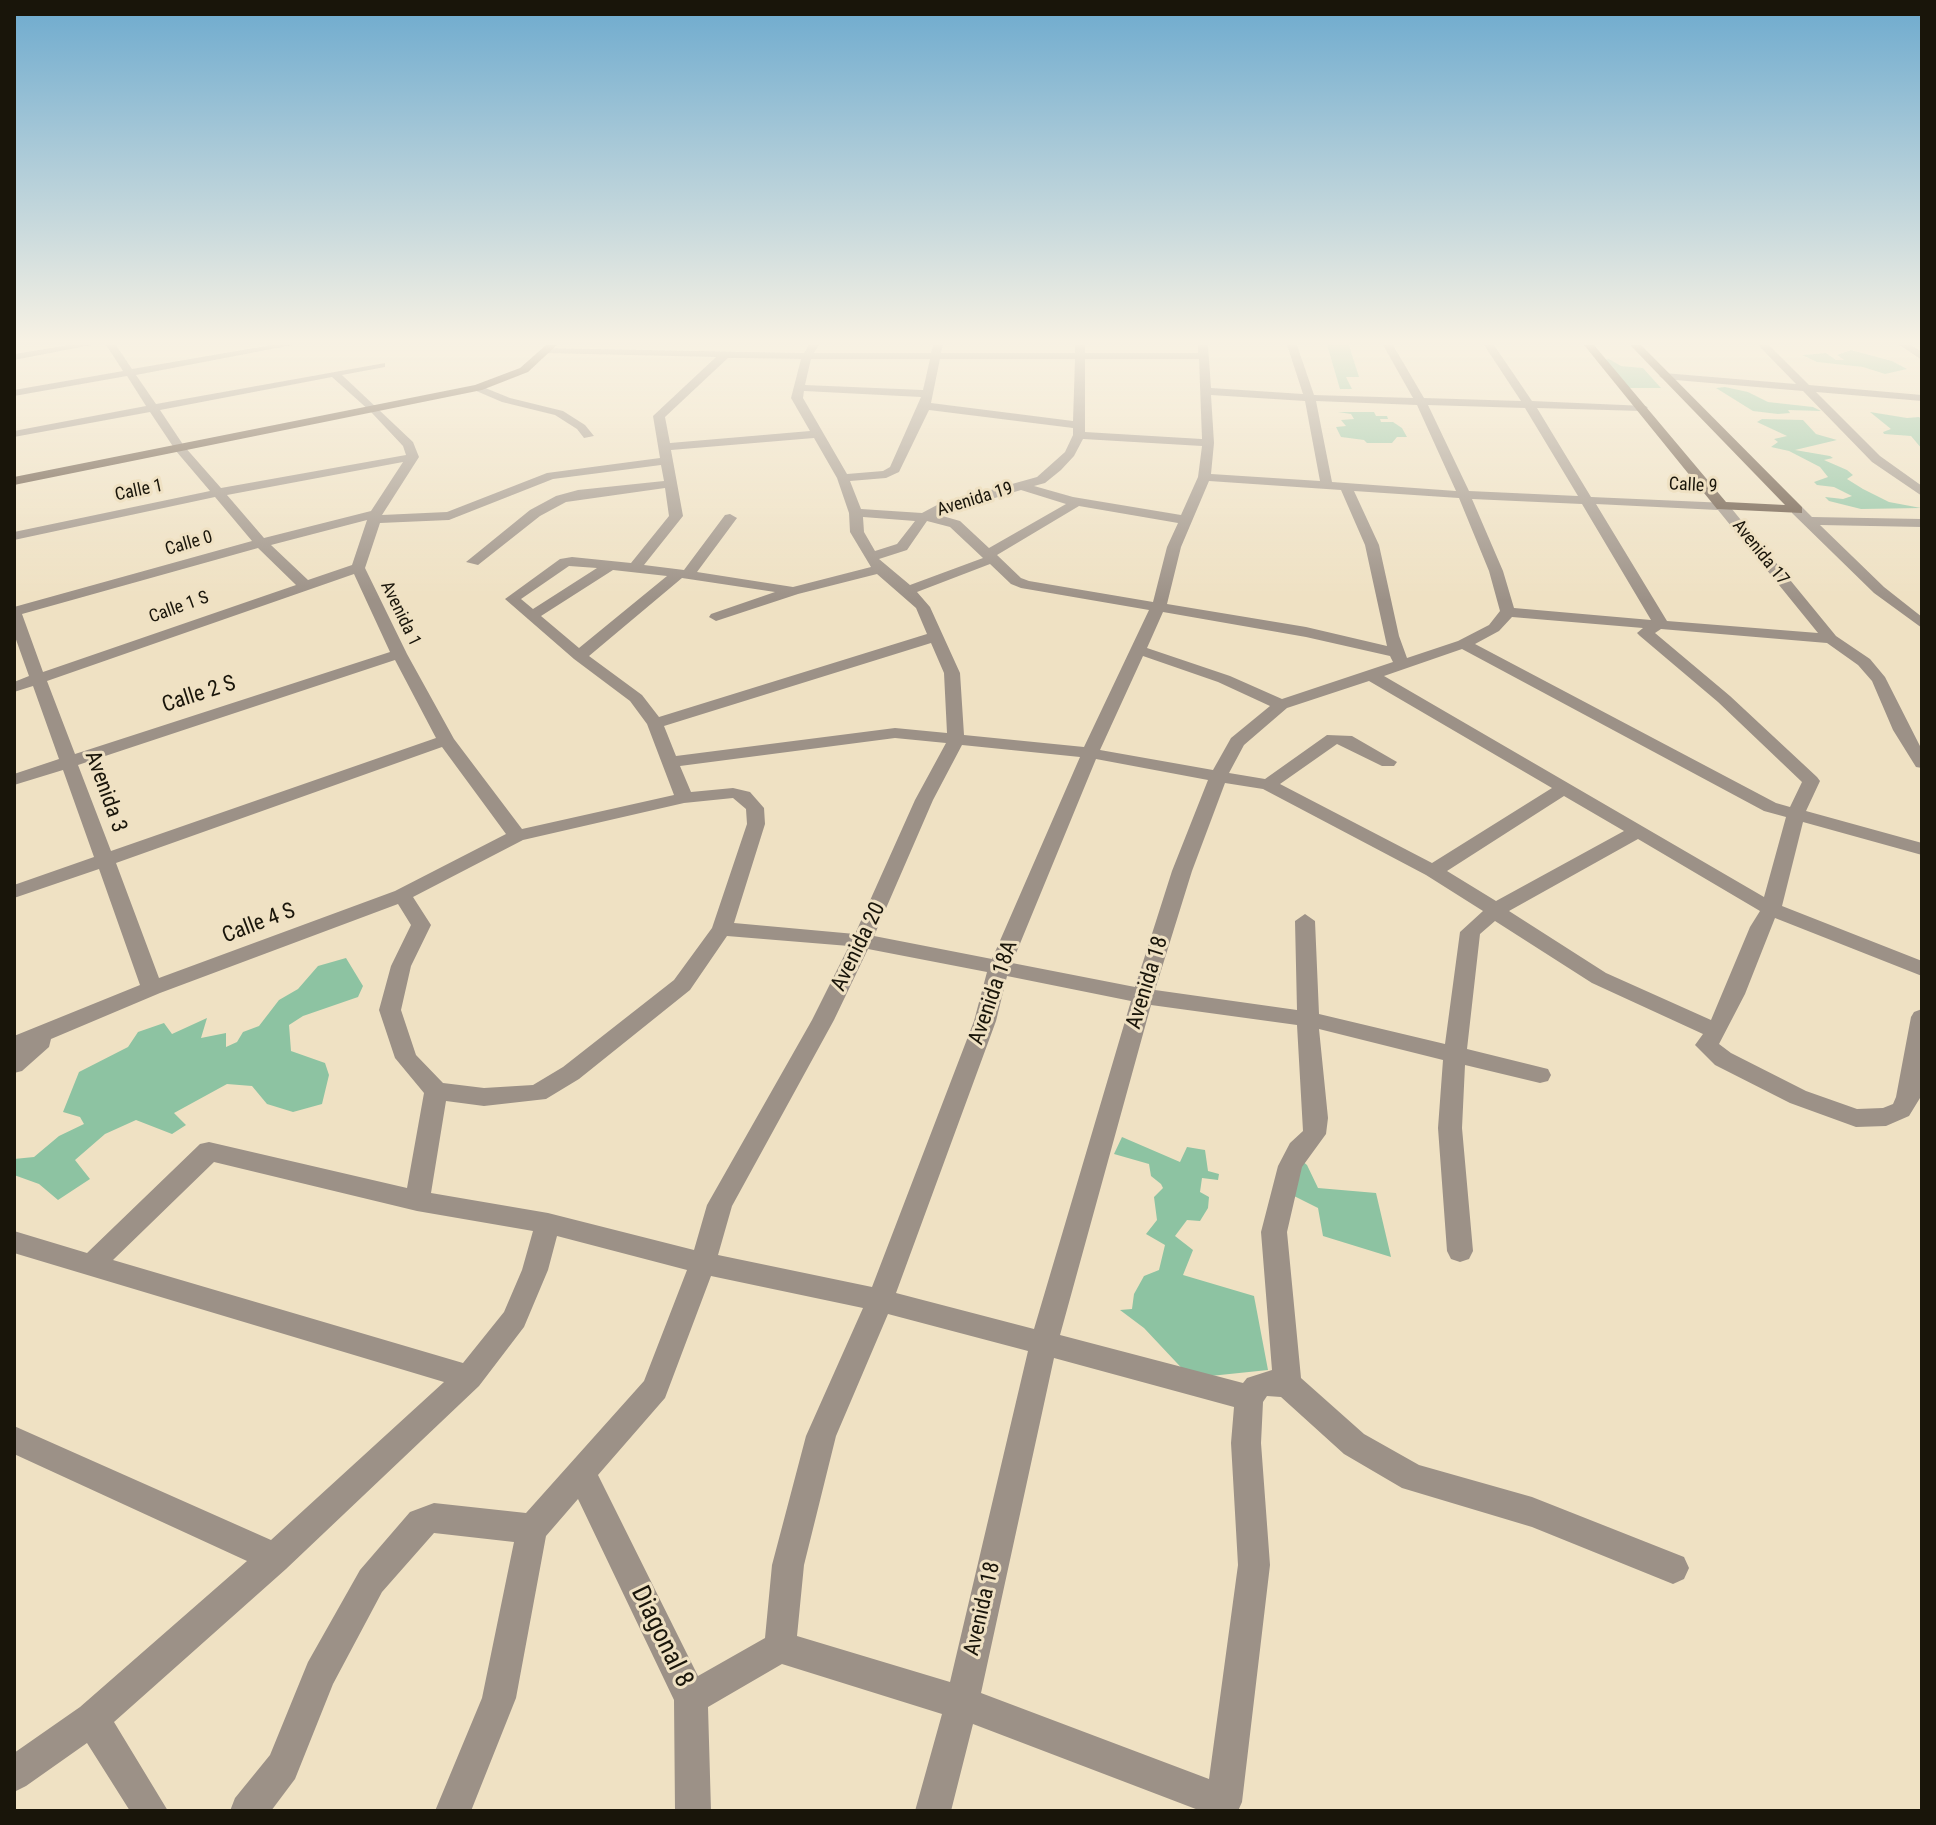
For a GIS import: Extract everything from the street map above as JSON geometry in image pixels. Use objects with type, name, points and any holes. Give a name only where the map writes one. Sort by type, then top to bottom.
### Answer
[{"type":"main road","points":[[14,481],[272,430]]},
{"type":"main road","name":"Avenida 17","points":[[1660,430],[1722,506]]},
{"type":"main road","points":[[1718,430],[1797,510]]},
{"type":"main road","name":"Calle 9","points":[[1722,506],[1797,510]]},
{"type":"street","points":[[14,434],[35,430]]},
{"type":"street","points":[[167,430],[261,543],[304,584]]},
{"type":"street","points":[[395,430],[409,445],[413,457]]},
{"type":"street","points":[[583,430],[588,436]]},
{"type":"street","points":[[635,567],[664,535],[676,516],[662,430]]},
{"type":"street","points":[[814,430],[843,478],[856,513],[857,532],[876,563],[923,607],[952,673],[956,741]]},
{"type":"street","points":[[843,478],[886,474],[895,469],[913,430]]},
{"type":"street","name":"Avenida 19","points":[[716,617],[876,563],[902,547],[924,517],[976,496],[1041,480],[1070,453],[1079,430]]},
{"type":"street","points":[[1081,430],[1208,443]]},
{"type":"street","name":"Avenida 18A","points":[[780,1647],[788,1565],[821,1436],[880,1300],[985,1021],[999,968],[1090,753],[1159,605],[1174,547],[1204,477],[1207,430]]},
{"type":"street","points":[[1316,430],[1327,486]]},
{"type":"street","points":[[1434,430],[1496,571],[1508,612],[1831,639]]},
{"type":"street","points":[[1544,430],[1661,623]]},
{"type":"street","points":[[1848,430],[1876,459],[1922,492]]},
{"type":"street","points":[[666,447],[816,434]]},
{"type":"street","name":"Calle 1","points":[[14,536],[217,493],[413,457]]},
{"type":"street","name":"Avenida 1","points":[[413,457],[375,517],[358,568],[399,654],[446,740],[517,836]]},
{"type":"street","name":"Calle 0","points":[[14,613],[261,543],[375,517],[449,516],[551,476],[668,461]]},
{"type":"street","name":"Calle 9","points":[[1204,477],[1464,495],[1722,506]]},
{"type":"street","points":[[473,562],[535,513],[561,499],[578,494],[672,484]]},
{"type":"street","points":[[1022,486],[1071,501],[1186,520]]},
{"type":"street","points":[[856,513],[924,517],[955,524],[1016,581],[1026,585],[1306,632],[1399,659],[1372,545],[1346,487]]},
{"type":"street","points":[[908,591],[991,556],[1073,505],[1071,501]]},
{"type":"street","name":"Avenida 17","points":[[1722,506],[1831,639],[1864,662],[1879,680],[1901,730],[1922,763]]},
{"type":"street","points":[[1797,510],[1812,521],[1879,590],[1922,624]]},
{"type":"street","points":[[579,656],[684,573],[712,546],[730,518]]},
{"type":"street","points":[[1812,521],[1922,523]]},
{"type":"street","points":[[684,798],[655,724],[636,698],[579,656],[512,599],[565,562],[684,573],[793,591]]},
{"type":"street","points":[[532,616],[611,565]]},
{"type":"street","name":"Calle 1 S","points":[[14,687],[304,584],[358,568]]},
{"type":"street","name":"Avenida 18","points":[[933,1811],[962,1703],[1044,1342],[1143,996],[1182,871],[1219,775],[1237,742],[1281,705],[1373,676],[1399,659],[1463,644],[1494,628],[1508,612]]},
{"type":"street","name":"Avenida 3","points":[[14,613],[152,988]]},
{"type":"street","points":[[1661,623],[1645,633],[1724,699],[1811,783],[1796,814],[1771,909],[1760,927],[1717,1031],[1706,1045],[1723,1059],[1798,1097],[1856,1118],[1871,1119],[1901,1110],[1908,1098],[1922,1017]]},
{"type":"street","points":[[655,724],[935,637]]},
{"type":"street","points":[[1463,644],[1770,807],[1922,849]]},
{"type":"street","points":[[1136,649],[1224,679],[1281,705]]},
{"type":"street","name":"Calle 2 S","points":[[14,780],[399,654]]},
{"type":"street","points":[[1373,676],[1771,909],[1922,969]]},
{"type":"street","points":[[670,762],[895,733],[1090,753],[1268,785],[1433,871],[1496,910],[1507,922],[1599,978],[1717,1031]]},
{"type":"street","points":[[1268,785],[1333,739],[1346,740],[1388,762]]},
{"type":"street","points":[[14,892],[446,740]]},
{"type":"street","name":"Avenida 20","points":[[532,1529],[655,1389],[703,1263],[720,1205],[864,941],[924,800],[956,741]]},
{"type":"street","points":[[1433,871],[1564,788]]},
{"type":"street","name":"Calle 4 S","points":[[14,1045],[152,988],[402,895],[517,836],[684,798],[733,793],[744,796],[755,808],[756,824],[722,929]]},
{"type":"street","points":[[1460,1251],[1450,1128],[1455,1052],[1470,932],[1496,910],[1640,830]]},
{"type":"street","points":[[402,895],[421,925],[401,966],[390,1010],[406,1058],[436,1091],[484,1097],[538,1093],[583,1064],[682,985],[722,929],[864,941],[1143,996],[1309,1019],[1540,1075]]},
{"type":"street","points":[[1287,1384],[1274,1232],[1290,1166],[1314,1134],[1316,1118],[1305,921]]},
{"type":"street","points":[[14,1065],[54,1028]]},
{"type":"street","points":[[417,1201],[436,1091]]},
{"type":"street","points":[[90,1266],[209,1151],[417,1201],[548,1223],[703,1263],[880,1300],[1249,1398]]},
{"type":"street","points":[[14,1774],[92,1719],[275,1558],[469,1377],[514,1319],[535,1270],[548,1223]]},
{"type":"street","points":[[14,1242],[469,1377]]},
{"type":"street","points":[[691,1698],[780,1647],[962,1703],[1224,1802],[1254,1565],[1246,1443],[1249,1398],[1257,1387],[1266,1383],[1287,1384],[1354,1444],[1413,1478],[1532,1512],[1673,1568]]},
{"type":"street","points":[[14,1440],[275,1558]]},
{"type":"street","name":"Diagonal 8","points":[[582,1474],[691,1698],[693,1811]]},
{"type":"street","points":[[248,1811],[283,1767],[320,1674],[371,1581],[421,1523],[434,1518],[532,1529],[499,1698],[453,1811]]},
{"type":"street","points":[[92,1719],[150,1811]]},
{"type":"green space","points":[[1338,430],[1403,430],[1407,437],[1397,437],[1392,443],[1367,443],[1341,437]]},
{"type":"green space","points":[[1774,430],[1812,430],[1837,440],[1795,450],[1830,456],[1833,458],[1824,460],[1847,470],[1853,475],[1847,479],[1863,489],[1889,502],[1921,508],[1861,509],[1829,501],[1825,497],[1843,499],[1852,496],[1834,487],[1817,485],[1814,482],[1828,477],[1820,467],[1789,451],[1771,447],[1778,442],[1774,439],[1787,436]]},
{"type":"green space","points":[[1922,430],[1922,449],[1911,436],[1883,432]]},
{"type":"green space","points":[[346,958],[363,986],[358,997],[303,1016],[289,1025],[291,1051],[325,1063],[329,1075],[322,1104],[293,1112],[267,1104],[252,1086],[227,1084],[174,1113],[186,1125],[172,1134],[136,1120],[105,1134],[75,1160],[90,1179],[58,1200],[39,1184],[14,1175],[14,1159],[34,1157],[59,1136],[84,1124],[80,1117],[63,1112],[79,1072],[128,1047],[138,1032],[164,1023],[172,1034],[207,1018],[201,1038],[226,1033],[226,1047],[237,1042],[243,1032],[259,1026],[279,1000],[298,989],[318,966]]},
{"type":"green space","points":[[1122,1137],[1180,1162],[1187,1147],[1205,1150],[1208,1171],[1219,1174],[1218,1180],[1202,1178],[1200,1192],[1209,1197],[1208,1208],[1200,1221],[1187,1220],[1175,1236],[1193,1250],[1183,1275],[1254,1296],[1268,1370],[1191,1378],[1144,1328],[1120,1310],[1132,1309],[1134,1294],[1144,1276],[1159,1270],[1165,1245],[1146,1234],[1157,1220],[1154,1197],[1163,1188],[1151,1176],[1149,1164],[1114,1154]]},
{"type":"green space","points":[[1296,1156],[1307,1165],[1318,1188],[1376,1193],[1391,1257],[1323,1236],[1318,1208],[1292,1195]]}]
